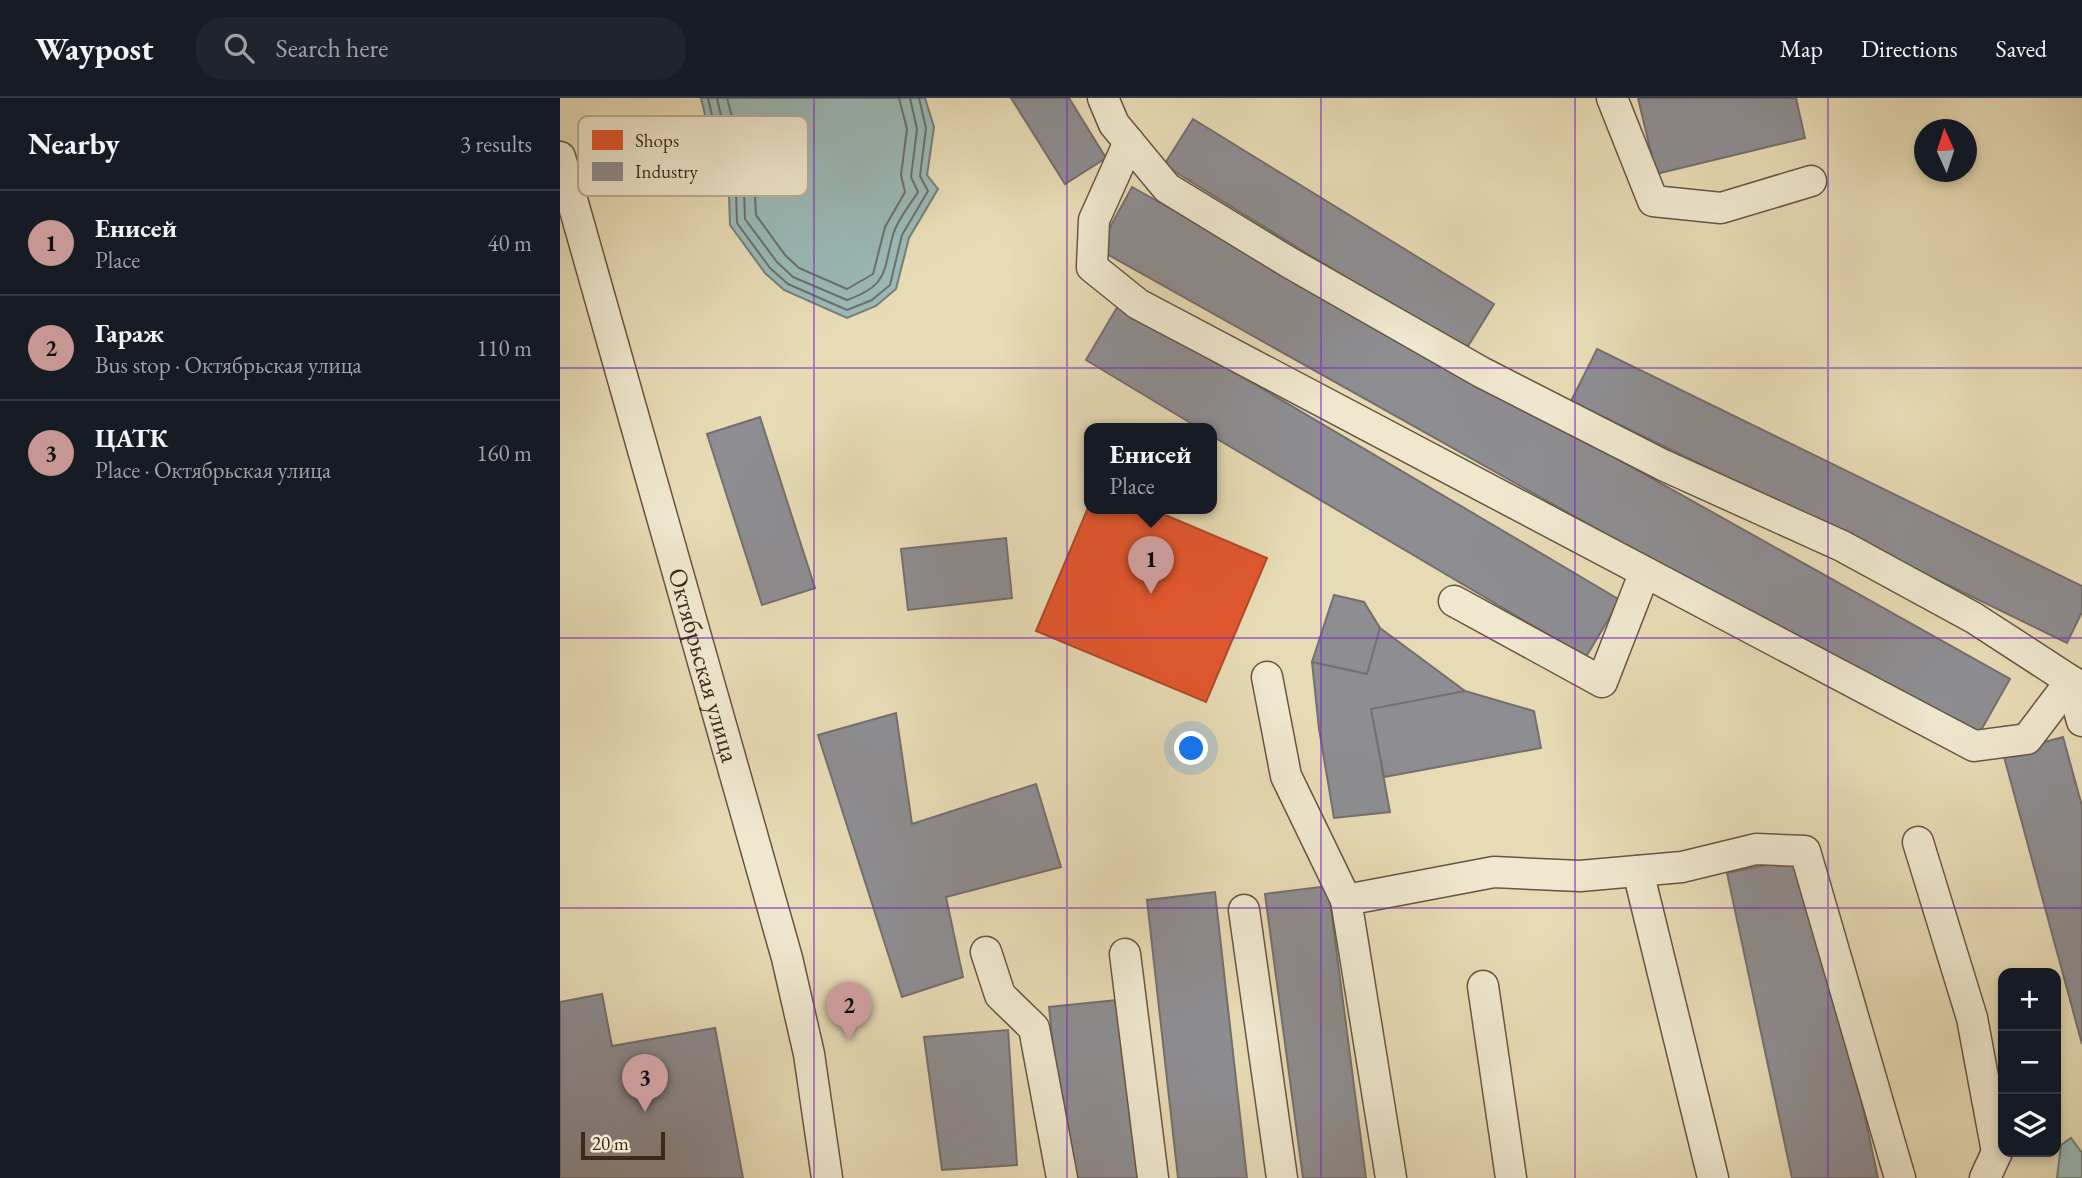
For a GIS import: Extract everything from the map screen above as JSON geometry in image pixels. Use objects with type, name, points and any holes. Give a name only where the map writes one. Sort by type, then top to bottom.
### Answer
[{"type":"street","points":[[1103,98],[1114,124],[1167,188],[1301,270],[1481,372],[1663,465],[1842,546],[1974,618],[2071,681],[2082,721]]},
{"type":"street","points":[[1612,98],[1653,201],[1721,208],[1811,181]]},
{"type":"street","points":[[1129,142],[1094,220],[1092,267],[1138,304],[1644,574],[1974,746],[2027,739],[2071,681]]},
{"type":"street","name":"Октябрьская улица","points":[[560,157],[568,217],[787,958],[809,1054],[827,1178]]},
{"type":"street","points":[[1454,601],[1602,682],[1644,574]]},
{"type":"street","points":[[1267,677],[1286,776],[1346,900],[1391,1178]]},
{"type":"street","points":[[1918,842],[1972,1018],[1997,1152],[1985,1178]]},
{"type":"street","points":[[1346,900],[1494,872],[1580,877],[1682,866],[1756,849],[1805,851],[1900,1178]]},
{"type":"street","points":[[1638,871],[1713,1178]]},
{"type":"street","points":[[1244,910],[1282,1178]]},
{"type":"street","points":[[986,952],[1000,995],[1034,1028],[1062,1178]]},
{"type":"street","points":[[1125,954],[1153,1178]]},
{"type":"street","points":[[1483,986],[1511,1178]]},
{"type":"water","points":[[701,98],[925,98],[934,127],[927,175],[938,189],[909,238],[896,289],[876,306],[847,318],[784,290],[765,273],[730,225],[729,196],[808,196],[808,116],[705,116]]},
{"type":"water","points":[[2071,1138],[2082,1153],[2082,1178],[2057,1178],[2061,1145]]},
{"type":"building: Shops","points":[[1085,514],[1163,514],[1267,558],[1206,702],[1036,631]]},
{"type":"building: Industry","points":[[1011,98],[1069,98],[1106,158],[1065,184]]},
{"type":"building: Industry","points":[[1638,98],[1796,98],[1805,138],[1656,174]]},
{"type":"building: Industry","points":[[1193,119],[1494,304],[1465,351],[1164,165]]},
{"type":"building: Industry","points":[[1132,187],[2010,679],[1975,741],[1098,249]]},
{"type":"building: Industry","points":[[1119,304],[1620,600],[1586,657],[1217,439],[1217,423],[1191,423],[1086,360]]},
{"type":"building: Industry","points":[[1597,349],[2082,586],[2082,612],[2067,643],[1571,401]]},
{"type":"building: Industry","points":[[760,417],[815,588],[762,605],[707,434]]},
{"type":"building: Industry","points":[[1006,538],[1012,598],[908,610],[901,549]]},
{"type":"building: Industry","points":[[1334,595],[1364,602],[1380,628],[1367,674],[1312,662]]},
{"type":"building: Industry","points":[[1380,628],[1465,691],[1371,709],[1390,812],[1334,818],[1319,729],[1312,662],[1367,674]]},
{"type":"building: Industry","points":[[1465,691],[1534,711],[1541,748],[1384,777],[1371,709]]},
{"type":"building: Industry","points":[[896,713],[912,824],[1036,784],[1061,867],[946,897],[963,977],[902,997],[818,735]]},
{"type":"building: Industry","points":[[2063,737],[2082,806],[2082,1044],[2003,753]]},
{"type":"building: Industry","points":[[1809,856],[1878,1178],[1792,1178],[1727,873]]},
{"type":"building: Industry","points":[[1328,886],[1366,1178],[1303,1178],[1265,894]]},
{"type":"building: Industry","points":[[1215,892],[1247,1178],[1178,1178],[1147,900]]},
{"type":"building: Industry","points":[[602,994],[612,1046],[715,1028],[743,1178],[560,1178],[560,1002]]},
{"type":"building: Industry","points":[[1126,999],[1145,1178],[1067,1178],[1049,1007]]},
{"type":"building: Industry","points":[[1008,1030],[1017,1165],[942,1170],[924,1037]]},
{"type":"place","name":"Енисей","points":[[1151,594]]},
{"type":"place","name":"Гараж","points":[[849,1040]]},
{"type":"place","name":"ЦАТК","points":[[645,1112]]}]
